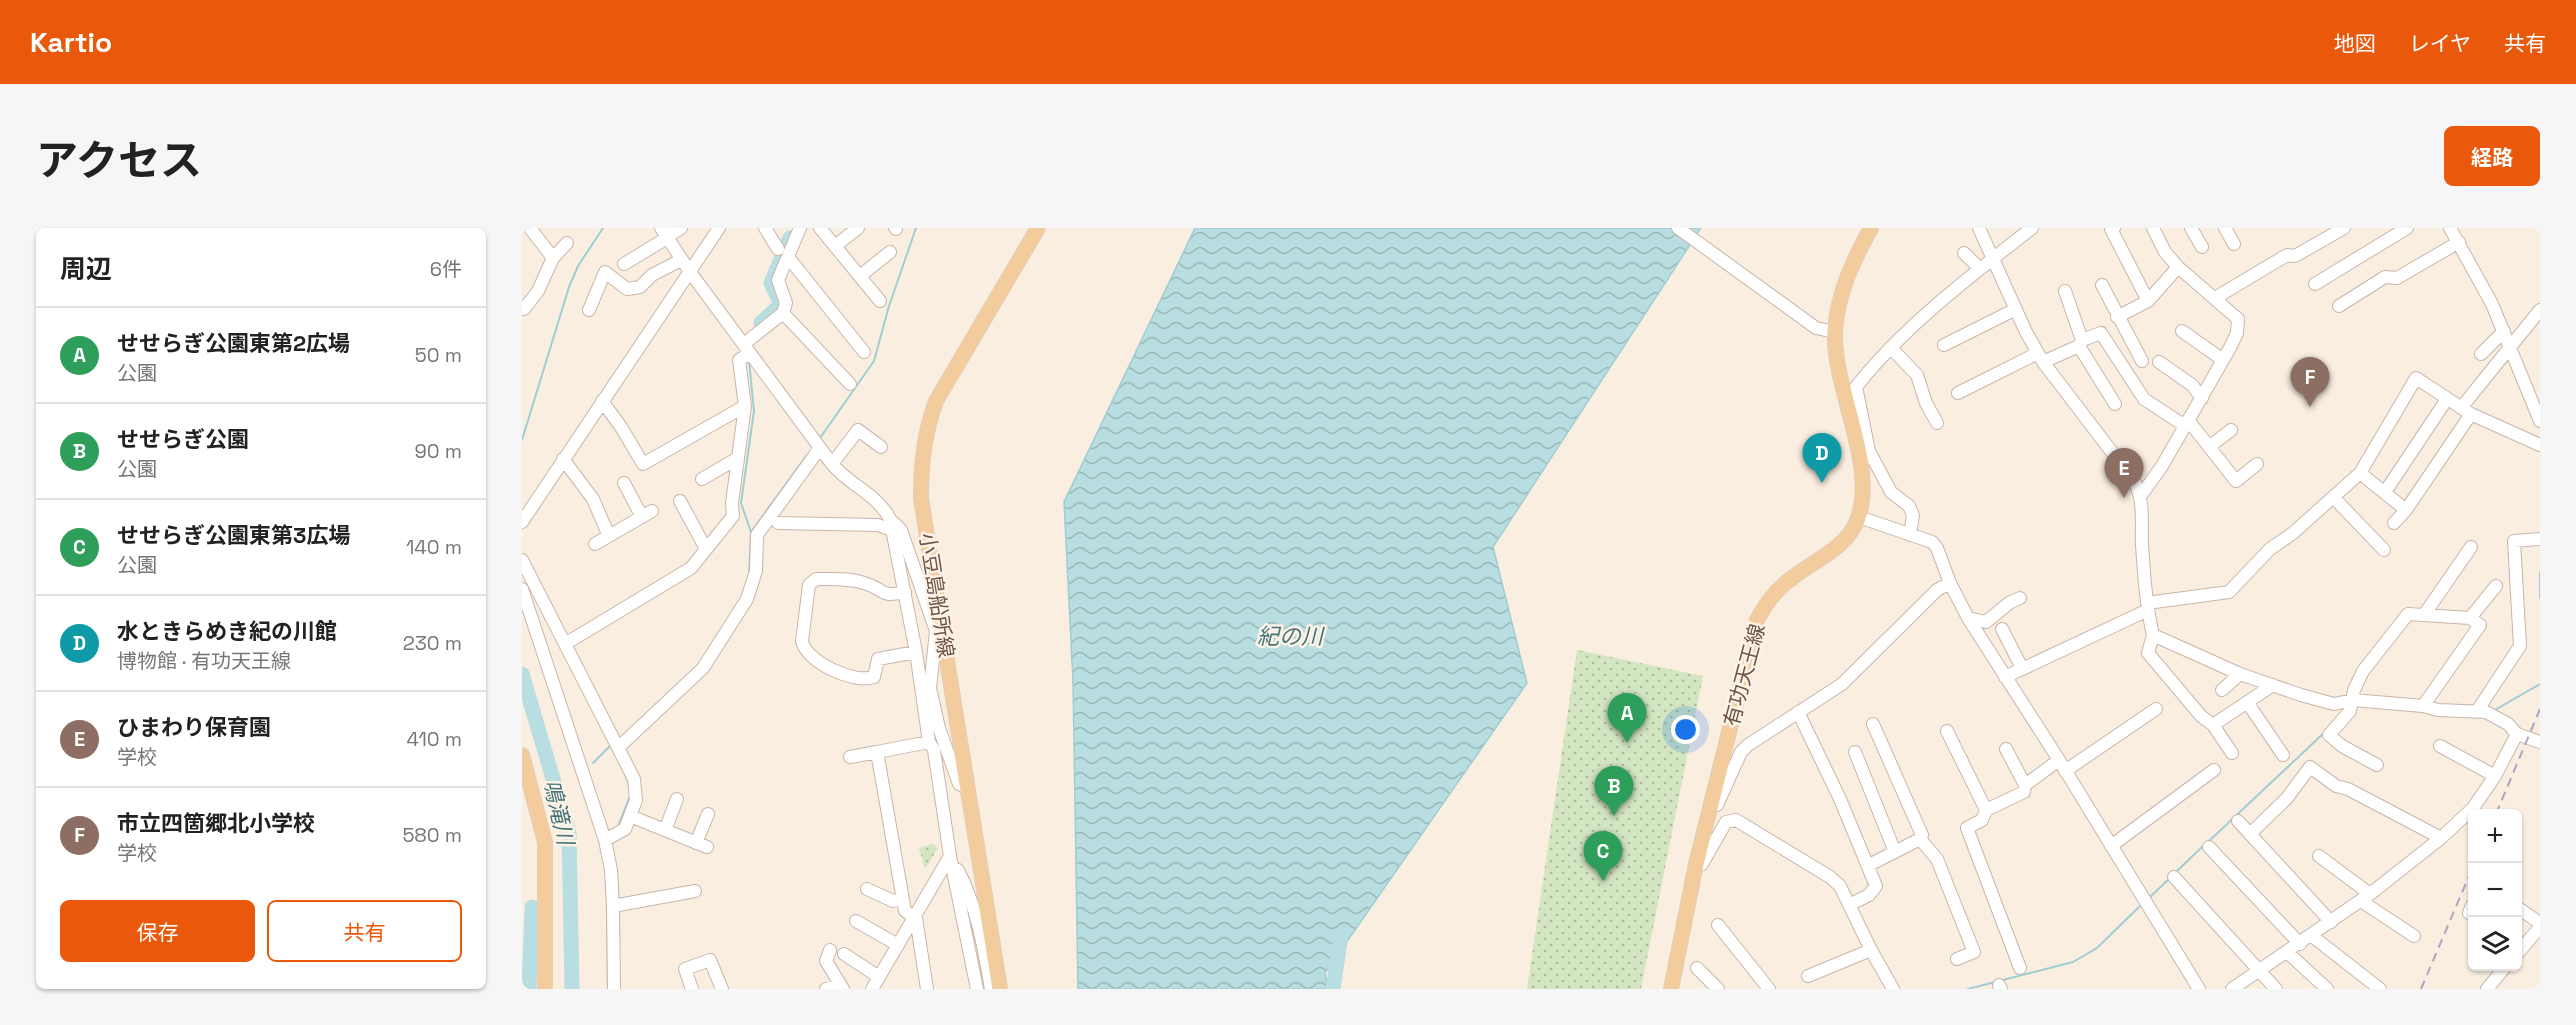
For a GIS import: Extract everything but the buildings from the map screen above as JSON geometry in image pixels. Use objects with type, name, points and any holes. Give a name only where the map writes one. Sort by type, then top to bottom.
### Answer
[{"type":"main road","name":"小豆島船所線","points":[[1000,989],[940,631],[921,499],[921,458],[926,429],[936,401],[1038,228]]},
{"type":"main road","name":"有功天王線","points":[[1671,989],[1696,864],[1757,620],[1766,603],[1778,590],[1843,542],[1859,517],[1863,489],[1835,332],[1842,290],[1871,228]]},
{"type":"main road","points":[[523,761],[545,842],[545,989]]},
{"type":"street","points":[[530,228],[553,258]]},
{"type":"street","points":[[624,264],[665,234],[681,228]]},
{"type":"street","points":[[522,522],[719,228]]},
{"type":"street","points":[[765,228],[864,352]]},
{"type":"street","points":[[565,644],[691,568],[733,516],[732,503],[745,406],[740,360],[747,349],[783,313],[786,303],[778,280],[783,253],[801,228]]},
{"type":"street","points":[[820,228],[880,301]]},
{"type":"street","points":[[835,246],[858,228]]},
{"type":"street","points":[[1678,228],[1816,328],[1835,332]]},
{"type":"street","points":[[1979,228],[2040,357],[2142,494],[2142,544],[2147,607],[2153,634],[2148,653],[2201,716],[2213,725],[2232,753]]},
{"type":"street","points":[[1910,535],[1913,515],[1909,507],[1891,492],[1869,451],[1856,387],[1892,349],[1979,268],[2032,228]]},
{"type":"street","points":[[2114,228],[2111,229],[2148,300]]},
{"type":"street","points":[[2142,494],[2223,360],[2237,333],[2238,319],[2178,267],[2165,252],[2153,228]]},
{"type":"street","points":[[2191,228],[2202,247]]},
{"type":"street","points":[[2225,228],[2234,244]]},
{"type":"street","points":[[2215,298],[2287,255],[2295,256],[2344,228]]},
{"type":"street","points":[[2314,284],[2407,228]]},
{"type":"street","points":[[2450,228],[2492,304],[2540,421]]},
{"type":"street","points":[[665,234],[681,260],[832,464],[882,504],[892,525],[916,652],[926,688],[959,784],[968,788]]},
{"type":"street","points":[[2339,306],[2385,277],[2397,278],[2459,242]]},
{"type":"street","points":[[522,307],[524,309],[538,291],[553,258],[567,243]]},
{"type":"street","points":[[860,276],[890,252]]},
{"type":"street","points":[[1964,252],[1979,268]]},
{"type":"street","points":[[589,310],[605,272],[627,289],[640,287],[652,275],[681,260]]},
{"type":"street","points":[[2117,317],[2148,300],[2178,267]]},
{"type":"street","points":[[2102,285],[2142,361]]},
{"type":"street","points":[[2065,291],[2080,343],[2115,404]]},
{"type":"street","points":[[1944,345],[2016,309]]},
{"type":"street","points":[[2394,523],[2406,510],[2466,411],[2527,324],[2540,310]]},
{"type":"street","points":[[783,313],[849,384]]},
{"type":"street","points":[[2182,331],[2223,360]]},
{"type":"street","points":[[2481,354],[2504,331]]},
{"type":"street","points":[[1958,393],[2101,333],[2144,399],[2187,423],[2236,480],[2257,464]]},
{"type":"street","points":[[1892,349],[1917,375],[1926,403],[1937,423]]},
{"type":"street","points":[[2159,362],[2192,385],[2202,398]]},
{"type":"street","points":[[2005,677],[2147,607],[2229,592],[2270,549],[2293,534],[2360,472],[2416,378],[2466,411],[2540,445]]},
{"type":"street","points":[[2385,492],[2446,399]]},
{"type":"street","points":[[602,401],[642,464],[745,406]]},
{"type":"street","points":[[2209,447],[2231,429]]},
{"type":"street","points":[[832,464],[858,430],[881,447]]},
{"type":"street","points":[[616,744],[703,668],[750,593],[756,571],[757,535],[817,444]]},
{"type":"street","points":[[702,479],[738,458]]},
{"type":"street","points":[[563,459],[593,500],[609,536]]},
{"type":"street","points":[[2360,472],[2406,510]]},
{"type":"street","points":[[595,544],[647,514],[624,483]]},
{"type":"street","points":[[2334,498],[2384,550]]},
{"type":"street","points":[[680,501],[706,549]]},
{"type":"street","points":[[878,525],[882,504]]},
{"type":"street","points":[[1859,517],[1932,542],[1937,548],[1950,583],[1968,618],[2199,989]]},
{"type":"street","points":[[778,523],[892,525],[902,530],[940,631],[926,688],[929,742],[934,750],[950,856],[977,989]]},
{"type":"street","points":[[2485,712],[2520,646],[2514,541],[2540,539]]},
{"type":"street","points":[[2424,615],[2471,547]]},
{"type":"street","points":[[522,560],[636,786],[636,800],[625,829],[605,840]]},
{"type":"street","points":[[905,592],[889,595],[864,583],[842,579],[816,579],[808,585],[802,641],[804,648],[820,663],[863,679],[874,676],[876,662],[880,657],[916,652]]},
{"type":"street","points":[[1717,805],[1741,752],[1842,684],[1937,590],[1950,583]]},
{"type":"street","points":[[2470,618],[2496,586]]},
{"type":"street","points":[[522,588],[605,840],[611,870],[614,989]]},
{"type":"street","points":[[1968,618],[1986,622],[2009,603],[2020,598]]},
{"type":"street","points":[[2377,765],[2342,747],[2329,735],[2352,704],[2354,690],[2363,671],[2408,614],[2470,618],[2480,625],[2423,706]]},
{"type":"street","points":[[2002,629],[2022,668]]},
{"type":"street","points":[[2153,634],[2240,674],[2334,704],[2423,706],[2438,710],[2485,712],[2508,724],[2517,734],[2540,742]]},
{"type":"street","points":[[2222,690],[2240,674]]},
{"type":"street","points":[[2213,725],[2273,685]]},
{"type":"street","points":[[2247,702],[2283,755]]},
{"type":"street","points":[[2025,785],[2062,766],[2156,709]]},
{"type":"street","points":[[1798,712],[1869,865],[1876,886],[1869,895],[1849,905]]},
{"type":"street","points":[[1869,865],[1920,839],[1922,835],[1873,724]]},
{"type":"street","points":[[1947,730],[1986,810]]},
{"type":"street","points":[[2237,987],[2365,898],[2441,838],[2474,808],[2495,776],[2517,734]]},
{"type":"street","points":[[850,757],[929,742]]},
{"type":"street","points":[[2440,746],[2495,776]]},
{"type":"street","points":[[2006,749],[2025,785],[2024,792],[1986,810],[1982,820],[1967,828],[2020,968]]},
{"type":"street","points":[[877,752],[905,911],[916,918],[927,989]]},
{"type":"street","points":[[1856,752],[1895,852]]},
{"type":"street","points":[[2250,834],[2288,798],[2310,767],[2336,786],[2348,789],[2441,838]]},
{"type":"street","points":[[2111,846],[2214,770]]},
{"type":"street","points":[[665,830],[677,800]]},
{"type":"street","points":[[630,816],[701,845],[708,814]]},
{"type":"street","points":[[1696,864],[1702,864],[1726,822],[1736,820],[1830,877],[1840,886],[1871,951],[1893,989]]},
{"type":"street","points":[[2238,821],[2331,922]]},
{"type":"street","points":[[1920,839],[1937,859],[1974,952],[1957,959]]},
{"type":"street","points":[[2209,847],[2300,944]]},
{"type":"street","points":[[872,989],[916,918],[950,856]]},
{"type":"street","points":[[950,856],[968,889],[983,942],[991,989]]},
{"type":"street","points":[[2319,856],[2365,898],[2414,936]]},
{"type":"street","points":[[2174,877],[2276,989]]},
{"type":"street","points":[[867,889],[893,901],[903,899]]},
{"type":"street","points":[[613,906],[695,891]]},
{"type":"street","points":[[2522,912],[2540,925],[2522,947]]},
{"type":"street","points":[[856,921],[898,945]]},
{"type":"street","points":[[1719,925],[1769,989]]},
{"type":"street","points":[[2312,936],[2380,989]]},
{"type":"street","points":[[826,989],[842,988],[826,961],[830,950]]},
{"type":"street","points":[[1808,976],[1871,951]]},
{"type":"street","points":[[2287,952],[2327,989]]},
{"type":"street","points":[[844,954],[879,977]]},
{"type":"street","points":[[692,989],[685,969],[710,960],[722,989]]},
{"type":"street","points":[[1697,968],[1718,989]]},
{"type":"street","points":[[2487,989],[2502,971]]},
{"type":"green space","points":[[1577,650],[1703,676],[1641,989],[1527,989]]},
{"type":"green space","points":[[932,844],[938,848],[925,869],[919,848]]},
{"type":"water","name":"紀の川","points":[[1195,228],[1701,228],[1493,547],[1527,683],[1325,973],[1328,989],[1078,989],[1073,681],[1064,502]]},
{"type":"waterway","points":[[522,440],[569,287],[578,266],[603,228]]},
{"type":"waterway","points":[[820,438],[874,361],[889,306],[916,228]]},
{"type":"waterway","points":[[761,323],[779,306],[780,302],[771,283],[790,238]]},
{"type":"waterway","points":[[749,361],[754,411],[741,503],[751,532]]},
{"type":"waterway","points":[[749,575],[751,532],[807,455]]},
{"type":"waterway","points":[[2540,572],[2540,598]]},
{"type":"waterway","name":"鳴滝川","points":[[522,674],[569,833],[572,989]]},
{"type":"waterway","points":[[2493,711],[2540,684]]},
{"type":"waterway","points":[[2208,842],[2326,731]]},
{"type":"waterway","points":[[593,763],[612,744]]},
{"type":"waterway","points":[[623,770],[629,784]]},
{"type":"waterway","points":[[619,824],[630,796]]},
{"type":"waterway","points":[[2175,873],[2203,846]]},
{"type":"waterway","points":[[2149,898],[2171,877]]},
{"type":"waterway","points":[[1968,989],[2073,962],[2097,948],[2142,904]]},
{"type":"waterway","points":[[529,989],[532,907]]},
{"type":"waterway","points":[[607,908],[608,989]]},
{"type":"waterway","name":"紀の川","points":[[1333,989],[1341,935]]},
{"type":"railway","points":[[2498,809],[2540,709]]},
{"type":"railway","points":[[2421,989],[2468,878]]},
{"type":"place","name":"市立四箇郷北小学校","points":[[2310,407]]},
{"type":"place","name":"水ときらめき紀の川館","points":[[1822,483]]},
{"type":"place","name":"ひまわり保育園","points":[[2124,498]]},
{"type":"place","name":"せせらぎ公園東第2広場","points":[[1627,743]]},
{"type":"place","name":"せせらぎ公園","points":[[1614,816]]},
{"type":"place","name":"せせらぎ公園東第3広場","points":[[1603,881]]}]
